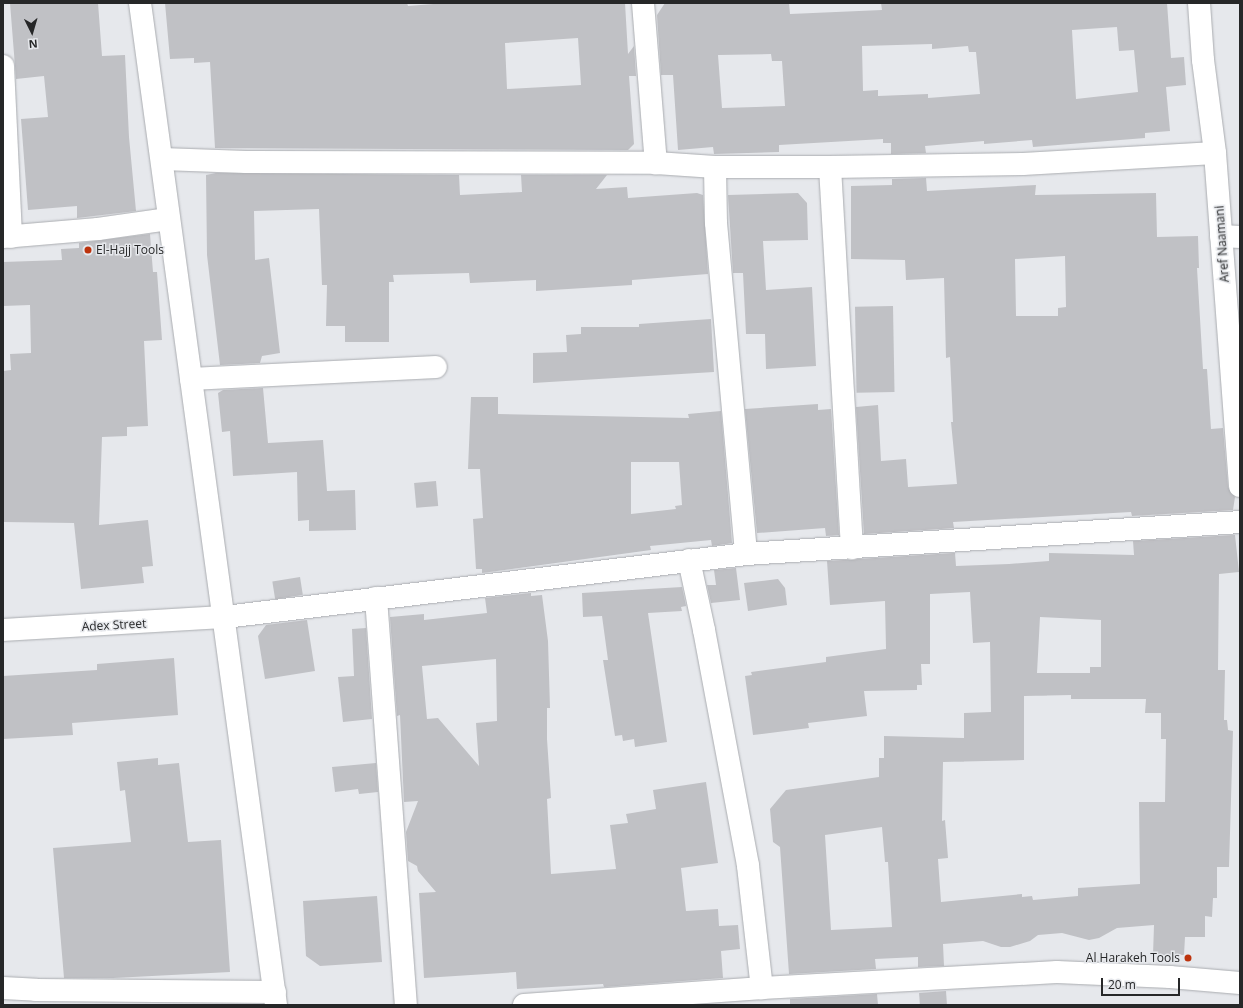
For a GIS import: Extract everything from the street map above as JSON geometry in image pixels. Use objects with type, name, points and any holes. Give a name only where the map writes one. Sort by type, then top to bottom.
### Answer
[{"type":"street","points":[[3,988],[276,998],[225,617],[168,218],[162,158],[140,3]]},
{"type":"street","points":[[643,3],[656,163]]},
{"type":"street","name":"Aref Naamani","points":[[1199,3],[1203,60],[1215,153],[1230,237],[1240,486]]},
{"type":"street","points":[[3,66],[7,237],[98,229],[168,218]]},
{"type":"street","points":[[162,158],[396,164],[656,163],[715,167],[830,167],[1023,164],[1215,153]]},
{"type":"street","points":[[715,167],[718,239],[746,554]]},
{"type":"street","points":[[830,167],[852,548]]},
{"type":"street","points":[[191,379],[436,367]]},
{"type":"street","name":"Adex Street","points":[[3,630],[225,617],[746,554],[1240,522]]},
{"type":"street","points":[[689,560],[704,630],[748,866],[762,988]]},
{"type":"street","points":[[376,598],[406,1005]]},
{"type":"street","points":[[524,1005],[762,988],[1057,972],[1170,977],[1240,984]]},
{"type":"building","points":[[10,3],[98,3],[102,56],[125,55],[129,137],[136,211],[77,218],[77,206],[28,210],[21,119],[48,117],[44,76],[16,79]]},
{"type":"building","points":[[165,3],[407,3],[408,6],[446,3],[625,3],[628,54],[634,46],[636,76],[629,76],[634,144],[628,150],[215,148],[210,62],[194,63],[194,58],[170,59]],"holes":[[[578,38],[581,85],[507,89],[505,43]]]},
{"type":"building","points":[[665,3],[789,3],[790,14],[882,10],[881,3],[1167,3],[1171,58],[1184,57],[1186,85],[1166,87],[1170,131],[1145,133],[1145,138],[1033,147],[1032,140],[984,144],[984,141],[925,146],[926,153],[891,154],[891,143],[883,143],[883,139],[779,145],[779,152],[714,154],[713,147],[678,150],[673,75],[661,75],[657,15]],"holes":[[[1117,27],[1119,51],[1134,50],[1138,92],[1076,99],[1072,30]],[[932,44],[932,49],[968,46],[969,52],[976,52],[980,94],[928,98],[928,94],[878,96],[878,90],[863,91],[862,46]],[[771,54],[772,61],[782,61],[785,106],[722,108],[718,55]]]},
{"type":"building","points":[[216,173],[459,175],[460,195],[522,192],[521,175],[607,175],[596,189],[627,187],[628,198],[697,193],[703,195],[708,274],[632,280],[632,285],[536,291],[536,280],[470,283],[469,273],[393,275],[394,282],[389,282],[389,342],[345,342],[345,326],[326,326],[327,285],[322,285],[319,209],[254,211],[255,260],[269,258],[280,353],[262,356],[260,363],[220,365],[207,255],[206,175]]},
{"type":"building","points":[[926,178],[927,191],[1036,185],[1035,195],[1156,193],[1157,237],[1198,236],[1199,268],[1197,268],[1203,369],[1207,369],[1211,429],[1223,428],[1228,487],[1235,497],[1233,510],[1132,516],[1131,512],[953,522],[954,528],[864,534],[856,407],[878,405],[881,461],[906,459],[908,487],[957,484],[951,422],[953,422],[950,357],[946,358],[944,278],[906,280],[905,260],[851,259],[851,186],[892,185],[892,179]],"holes":[[[1065,256],[1066,307],[1058,308],[1058,316],[1016,316],[1015,259]]]},
{"type":"building","points":[[798,193],[807,203],[808,240],[763,241],[766,290],[812,287],[816,366],[766,369],[765,334],[746,334],[743,273],[733,273],[728,195]]},
{"type":"building","points":[[150,234],[153,272],[157,272],[162,340],[144,341],[148,426],[127,427],[127,436],[102,437],[99,525],[148,520],[153,566],[142,567],[144,583],[81,589],[74,523],[3,522],[3,371],[11,370],[10,354],[31,353],[30,305],[3,306],[3,262],[62,260],[61,249],[79,248],[79,243]]},
{"type":"building","points":[[893,306],[895,392],[857,393],[855,307]]},
{"type":"building","points":[[711,319],[714,372],[533,383],[533,353],[567,352],[566,335],[581,334],[581,327],[639,327],[639,324]]},
{"type":"building","points":[[263,388],[268,443],[323,440],[327,491],[355,490],[356,530],[309,531],[309,520],[298,521],[297,472],[233,476],[230,431],[222,432],[218,393],[223,390]]},
{"type":"building","points":[[471,397],[498,397],[498,414],[689,418],[688,414],[721,411],[732,543],[712,546],[711,540],[650,546],[651,550],[482,573],[482,569],[476,569],[473,519],[483,518],[480,469],[468,469]],"holes":[[[631,462],[679,462],[682,505],[675,506],[676,509],[631,514]]]},
{"type":"building","points":[[818,404],[818,410],[831,409],[839,535],[826,536],[825,528],[757,533],[745,409]]},
{"type":"building","points":[[436,481],[438,506],[416,508],[414,483]]},
{"type":"building","points":[[1235,535],[1239,572],[1219,574],[1218,670],[1225,670],[1224,720],[1227,720],[1228,730],[1233,731],[1229,867],[1217,867],[1217,898],[1213,898],[1212,917],[1205,916],[1205,937],[1185,937],[1184,955],[1153,955],[1154,925],[1117,928],[1099,938],[1089,940],[1062,933],[1038,935],[1030,941],[1010,947],[1001,947],[983,941],[943,944],[944,966],[918,967],[918,957],[875,959],[876,969],[789,974],[780,847],[773,842],[770,809],[786,790],[879,777],[879,758],[884,758],[884,736],[964,738],[964,713],[991,712],[990,642],[973,643],[970,592],[930,594],[930,664],[921,664],[922,685],[917,685],[917,690],[864,691],[867,716],[808,723],[809,728],[753,735],[745,676],[752,675],[751,672],[826,662],[826,657],[886,649],[885,601],[830,605],[827,561],[955,553],[956,566],[1009,564],[1049,561],[1049,553],[1134,555],[1133,541]],"holes":[[[1040,617],[1101,620],[1101,667],[1090,667],[1090,673],[1037,673]],[[1071,695],[1071,699],[1146,699],[1145,713],[1161,713],[1161,739],[1166,739],[1165,802],[1139,802],[1140,884],[1078,888],[1078,896],[1033,900],[1032,896],[1022,897],[1022,894],[941,902],[938,859],[948,858],[945,820],[942,821],[943,762],[1024,760],[1024,696]],[[882,827],[885,862],[888,862],[892,927],[831,930],[825,835]]]},
{"type":"building","points":[[736,568],[740,600],[711,603],[707,585],[716,585],[714,570]]},
{"type":"building","points":[[300,577],[303,595],[275,599],[272,581]]},
{"type":"building","points":[[778,579],[785,588],[787,605],[748,611],[744,583]]},
{"type":"building","points":[[682,587],[686,606],[681,607],[682,611],[648,613],[667,742],[635,747],[634,739],[623,741],[622,735],[615,736],[603,660],[608,660],[602,616],[583,617],[582,593]]},
{"type":"building","points":[[531,593],[531,596],[542,595],[548,641],[550,708],[547,708],[547,739],[551,798],[547,799],[551,874],[616,869],[610,825],[628,823],[626,814],[656,809],[653,790],[706,782],[718,863],[681,868],[686,911],[718,909],[719,926],[738,925],[740,949],[721,951],[723,978],[604,987],[603,984],[517,989],[516,972],[424,978],[419,893],[436,892],[418,871],[417,866],[408,861],[406,832],[418,801],[404,802],[400,715],[397,716],[390,617],[424,614],[424,620],[487,613],[485,598]],"holes":[[[496,659],[497,721],[476,723],[479,766],[438,718],[427,719],[422,666]]]},
{"type":"building","points":[[307,620],[315,671],[265,679],[258,636],[266,625]]},
{"type":"building","points":[[366,628],[372,719],[343,722],[338,677],[354,676],[352,629]]},
{"type":"building","points":[[174,658],[178,715],[72,723],[73,735],[3,739],[3,676],[97,670],[97,664]]},
{"type":"building","points":[[158,758],[158,765],[179,763],[188,842],[221,840],[230,972],[113,978],[64,978],[53,848],[131,842],[125,790],[120,791],[117,762]]},
{"type":"building","points":[[376,763],[378,792],[359,794],[358,789],[335,792],[332,767]]},
{"type":"building","points":[[377,896],[382,962],[320,966],[306,956],[303,901]]},
{"type":"building","points":[[946,991],[947,1005],[920,1005],[919,993]]},
{"type":"building","points":[[877,994],[878,1005],[790,1005],[790,999]]},
{"type":"place","name":"El-Hajj Tools","points":[[88,250]]},
{"type":"place","name":"Al Harakeh Tools","points":[[1188,958]]}]
